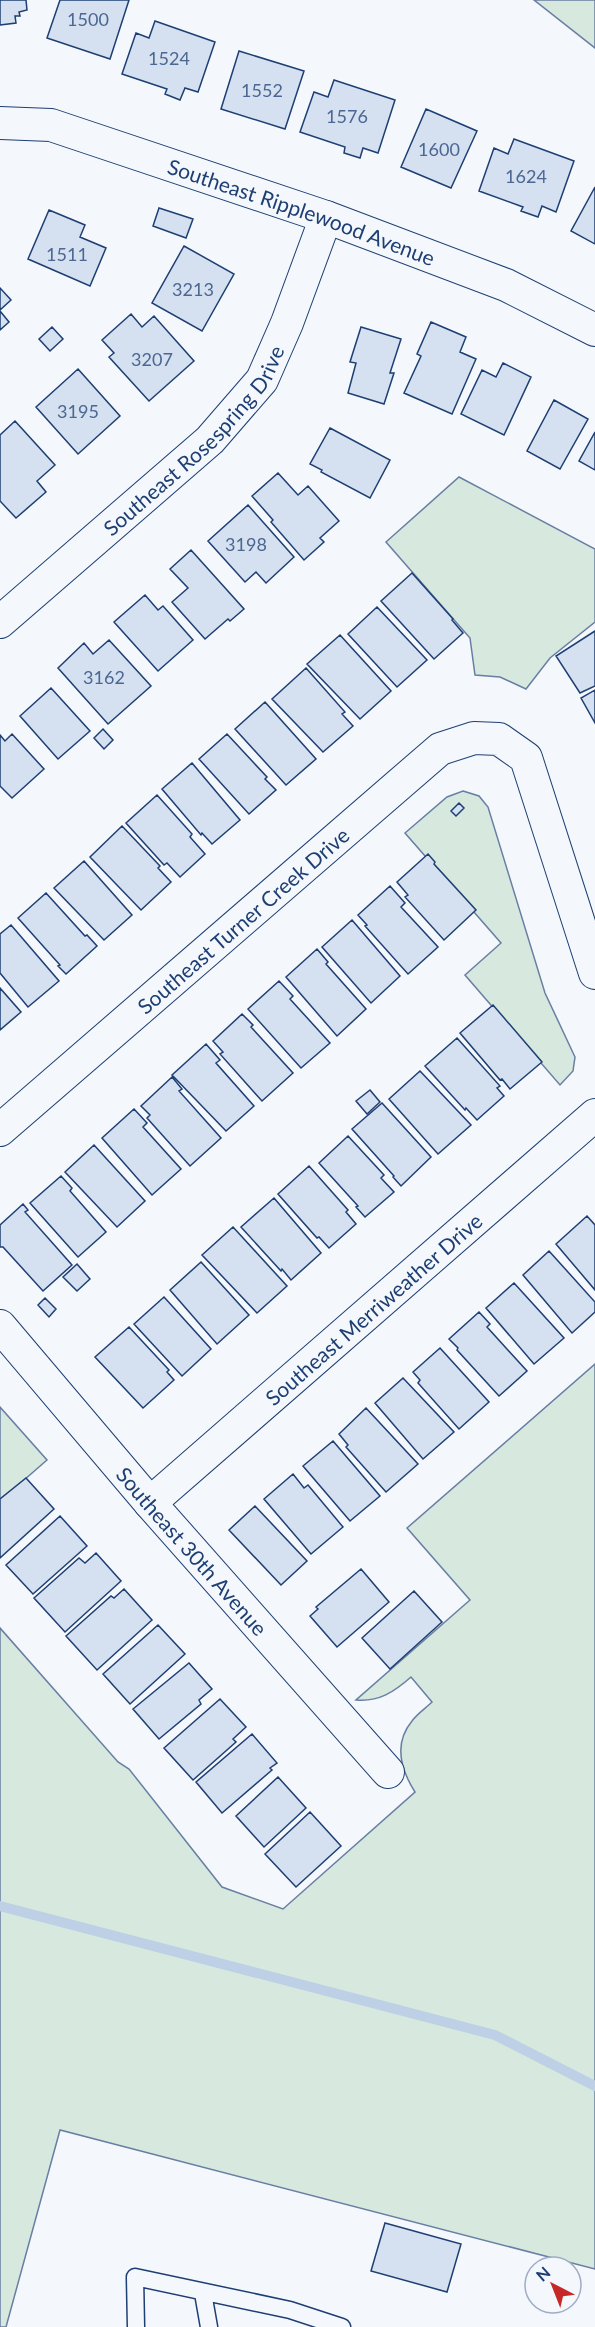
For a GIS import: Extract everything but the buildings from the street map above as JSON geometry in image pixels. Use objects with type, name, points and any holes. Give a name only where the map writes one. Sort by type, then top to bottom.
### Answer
[{"type":"street","name":"Southeast Ripplewood Avenue","points":[[0,123],[51,125],[326,217],[506,285],[595,330]]},
{"type":"street","name":"Southeast Rosespring Drive","points":[[0,622],[210,440],[262,380],[287,323],[326,217]]},
{"type":"street","name":"Southeast Turner Creek Drive","points":[[0,1130],[441,749],[474,738],[499,739],[526,758],[595,973]]},
{"type":"street","name":"Southeast Merriweather Drive","points":[[150,1503],[595,1115]]},
{"type":"street","name":"Southeast 30th Avenue","points":[[0,1326],[150,1503],[388,1772]]},
{"type":"lane","points":[[136,2327],[135,2277],[203,2293],[291,2319],[342,2327]]},
{"type":"lane","points":[[203,2293],[209,2327]]},
{"type":"shaded area","points":[[534,0],[595,0],[595,48]]},
{"type":"shaded area","points":[[459,477],[595,549],[595,622],[550,658],[526,689],[500,677],[475,675],[470,638],[386,542]]},
{"type":"shaded area","points":[[463,791],[479,796],[488,807],[545,993],[575,1057],[573,1071],[560,1085],[465,975],[501,943],[405,833],[447,797]]},
{"type":"shaded area","points":[[595,1364],[595,2269],[583,2266],[583,2255],[541,2255],[60,2130],[6,2327],[0,2327],[0,1628],[118,1762],[129,1769],[222,1887],[283,1909],[415,1792],[403,1766],[402,1739],[414,1718],[432,1702],[411,1677],[379,1698],[356,1700],[470,1600],[407,1528]]},
{"type":"shaded area","points":[[0,1407],[47,1460],[0,1501]]},
{"type":"waterway","points":[[0,1906],[495,2035],[595,2086]]}]
